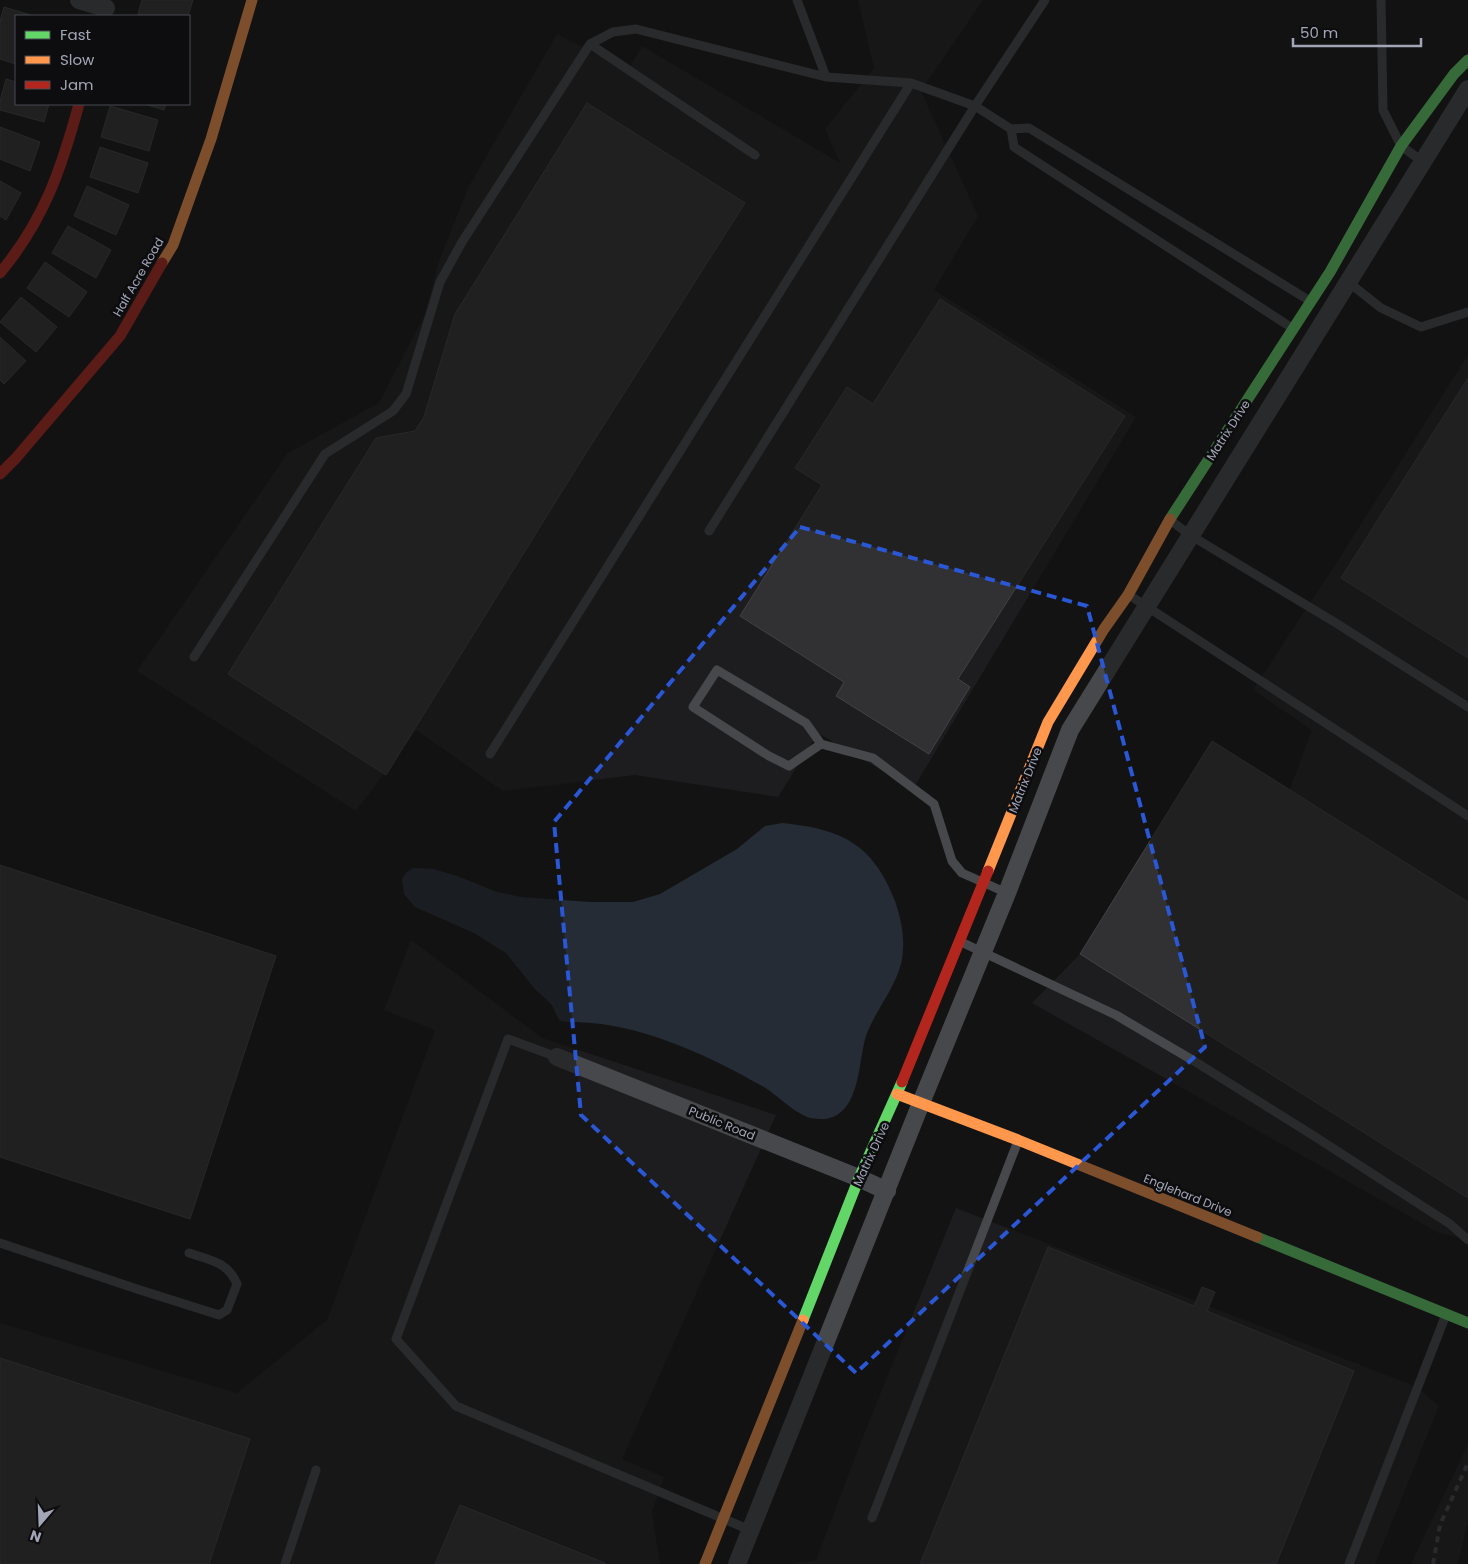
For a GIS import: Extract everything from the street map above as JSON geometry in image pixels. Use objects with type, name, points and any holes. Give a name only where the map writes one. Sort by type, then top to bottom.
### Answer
[{"type":"street","points":[[78,0],[106,8]]},
{"type":"street","name":"Half Acre Road","points":[[0,474],[16,458],[120,336],[173,245],[211,139],[252,0]]},
{"type":"street","name":"Matrix Drive","points":[[737,1564],[1007,893],[1070,730],[1190,535],[1320,307],[1330,272],[1401,146],[1454,74],[1468,60]]},
{"type":"street","name":"Matrix Drive","points":[[1320,307],[1349,282],[1422,161],[1468,90]]},
{"type":"street","points":[[0,273],[38,221],[60,170],[79,105]]},
{"type":"street","name":"Matrix Drive","points":[[705,1564],[859,1178],[898,1094],[1048,722],[1104,629],[1128,595],[1169,520],[1303,334]]},
{"type":"street","name":"Public Road","points":[[557,1057],[859,1178],[886,1191]]},
{"type":"street","name":"Englehard Drive","points":[[898,1094],[1018,1140],[1468,1323]]},
{"type":"lane","points":[[797,0],[826,77]]},
{"type":"lane","points":[[709,531],[975,106],[1045,0]]},
{"type":"lane","points":[[1381,0],[1383,110],[1401,146],[1422,161]]},
{"type":"lane","points":[[194,657],[325,454],[393,411],[406,394],[440,282],[462,242],[590,44],[613,32],[636,29],[826,77],[911,83],[975,106],[1011,129],[1029,128],[1320,307]]},
{"type":"lane","points":[[590,44],[755,155]]},
{"type":"lane","points":[[490,754],[911,83]]},
{"type":"lane","points":[[1011,129],[1014,147],[1303,334]]},
{"type":"lane","points":[[1330,272],[1349,282],[1380,308],[1421,326],[1468,312]]},
{"type":"lane","points":[[1169,520],[1190,535],[1336,623],[1468,707]]},
{"type":"lane","points":[[1128,595],[1468,816]]},
{"type":"lane","points":[[821,744],[789,766],[769,756],[692,707],[717,670],[806,723],[821,744],[873,758],[934,804],[952,861],[962,874],[1007,893]]},
{"type":"lane","points":[[959,941],[1116,1015],[1314,1136],[1450,1224],[1468,1240]]},
{"type":"lane","points":[[557,1057],[508,1039],[396,1339],[456,1406],[750,1530]]},
{"type":"lane","points":[[872,1518],[1018,1140]]},
{"type":"lane","points":[[0,1242],[219,1315],[228,1310],[237,1284],[234,1277],[224,1266],[189,1253]]},
{"type":"lane","points":[[1349,1564],[1446,1314]]},
{"type":"lane","points":[[285,1564],[316,1470]]},
{"type":"highlighted area","points":[[800,527],[1087,606],[1205,1047],[856,1373],[581,1115],[554,822]]},
{"type":"shaded area","points":[[858,0],[983,0],[921,91],[978,216],[934,290],[1136,417],[913,789],[818,733],[778,797],[635,775],[503,791],[416,730],[356,811],[137,671],[288,453],[379,403],[425,314],[439,261],[468,188],[557,34],[628,70],[642,46],[840,163],[825,129],[874,68]]},
{"type":"shaded area","points":[[1468,355],[1468,1239],[1439,1233],[1032,1003],[1080,954],[1212,741],[1290,789],[1312,730],[1253,690],[1337,562]]},
{"type":"shaded area","points":[[782,823],[822,830],[838,835],[853,843],[865,853],[886,882],[895,901],[901,924],[903,948],[901,964],[894,983],[866,1036],[852,1097],[846,1107],[837,1115],[826,1119],[807,1117],[761,1086],[717,1062],[675,1044],[632,1030],[596,1023],[561,1021],[552,1005],[534,988],[506,953],[474,933],[415,907],[404,894],[402,879],[413,868],[433,869],[457,876],[497,892],[521,897],[590,902],[633,902],[660,894],[737,849],[765,826]]},
{"type":"shaded area","points":[[411,940],[542,1038],[776,1115],[622,1459],[664,1477],[652,1512],[660,1564],[0,1564],[0,1323],[237,1393],[327,1320],[435,1030],[384,1010]]},
{"type":"shaded area","points":[[956,1208],[1417,1387],[1439,1406],[1375,1564],[790,1564],[816,1560],[866,1429]]},
{"type":"shaded area","points":[[1468,1444],[1468,1521],[1458,1564],[1411,1564]]},
{"type":"building","points":[[142,0],[193,0],[188,15],[138,14]]},
{"type":"building","points":[[4,7],[31,15],[15,15],[15,64],[0,59],[0,21]]},
{"type":"building","points":[[6,79],[15,82],[15,105],[49,105],[44,122],[0,110],[0,101]]},
{"type":"building","points":[[587,103],[745,203],[579,464],[386,775],[228,674],[376,438],[415,431],[424,417],[455,314]]},
{"type":"building","points":[[147,105],[166,105],[164,110]]},
{"type":"building","points":[[110,106],[158,120],[149,151],[101,137]]},
{"type":"building","points":[[0,127],[40,142],[30,171],[0,159]]},
{"type":"building","points":[[100,147],[148,163],[138,193],[90,177]]},
{"type":"building","points":[[0,181],[21,193],[6,220],[0,216]]},
{"type":"building","points":[[87,186],[129,205],[116,235],[74,216]]},
{"type":"building","points":[[68,226],[111,250],[96,278],[52,253]]},
{"type":"building","points":[[45,262],[87,292],[69,317],[27,288]]},
{"type":"building","points":[[21,297],[57,327],[36,352],[0,322]]},
{"type":"building","points":[[940,299],[1125,416],[958,679],[970,687],[929,754],[836,696],[844,682],[740,616],[822,485],[795,468],[847,387],[873,404]]},
{"type":"building","points":[[0,337],[26,361],[4,384],[0,380]]},
{"type":"building","points":[[1468,378],[1468,658],[1341,578]]},
{"type":"building","points":[[1212,741],[1468,902],[1468,1198],[1080,954]]},
{"type":"building","points":[[0,865],[276,956],[190,1219],[0,1157]]},
{"type":"building","points":[[1048,1247],[1194,1306],[1202,1287],[1215,1292],[1207,1311],[1354,1371],[1276,1564],[920,1564]]},
{"type":"building","points":[[0,1358],[250,1439],[209,1564],[0,1564]]},
{"type":"building","points":[[460,1505],[605,1563],[605,1564],[435,1564]]},
{"type":"railway","points":[[1433,1564],[1440,1525],[1468,1463]]},
{"type":"traffic: fast","points":[[1170,519],[1330,272],[1401,146],[1454,74],[1468,60]]},
{"type":"traffic: fast","points":[[803,1320],[859,1178],[902,1082]]},
{"type":"traffic: fast","points":[[1257,1237],[1468,1323]]},
{"type":"traffic: slow","points":[[162,263],[173,245],[211,139],[252,0]]},
{"type":"traffic: slow","points":[[988,871],[1048,722],[1104,629],[1128,595],[1170,519]]},
{"type":"traffic: slow","points":[[897,1094],[1018,1140],[1257,1237]]},
{"type":"traffic: slow","points":[[705,1564],[803,1320]]},
{"type":"traffic: jam","points":[[0,273],[40,214],[58,173],[79,105]]},
{"type":"traffic: jam","points":[[0,474],[16,458],[120,336],[162,263]]},
{"type":"traffic: jam","points":[[902,1082],[988,871]]}]
